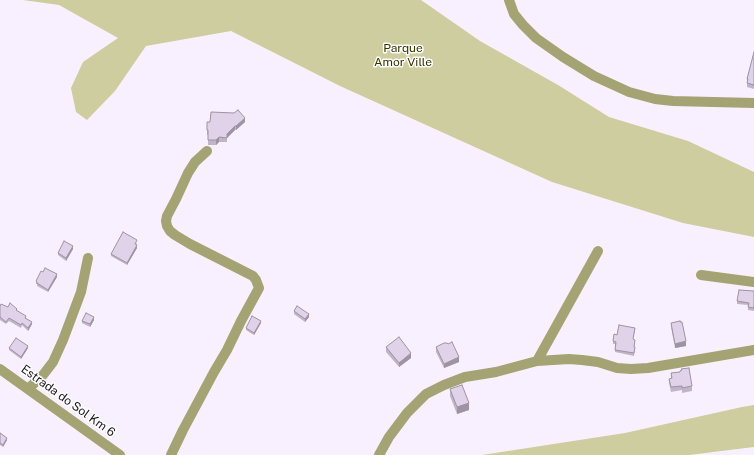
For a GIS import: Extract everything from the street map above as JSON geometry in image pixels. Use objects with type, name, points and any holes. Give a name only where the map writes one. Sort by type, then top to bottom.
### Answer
[{"type":"street","points":[[509,0],[514,14],[536,38],[588,72],[629,92],[655,99],[673,101],[754,103]]},
{"type":"street","points":[[171,455],[211,377],[228,350],[241,321],[259,288],[253,276],[190,244],[175,235],[167,226],[167,216],[188,173],[195,162],[207,151]]},
{"type":"street","points":[[537,361],[598,251]]},
{"type":"street","points":[[28,389],[53,362],[81,292],[88,258]]},
{"type":"street","points":[[701,275],[754,282]]},
{"type":"street","points":[[379,455],[407,413],[426,394],[465,377],[496,372],[537,361],[569,359],[582,360],[598,362],[617,368],[631,369],[648,368],[754,350]]},
{"type":"street","name":"Estrada do Sol Km 6","points":[[0,369],[120,455]]},
{"type":"green space","name":"Parque Amor Ville","points":[[23,0],[421,0],[480,41],[558,85],[609,117],[688,141],[754,172],[754,237],[683,223],[552,182],[340,86],[231,31],[146,46],[115,91],[87,120],[76,112],[71,88],[83,62],[118,38],[59,5]]},
{"type":"green space","points":[[754,405],[754,447],[689,455],[482,455],[625,433]]},
{"type":"building","points":[[754,52],[754,85],[747,83],[747,79]]},
{"type":"building","points":[[238,110],[245,118],[227,134],[227,138],[219,137],[216,140],[208,140],[207,122],[210,122],[211,112],[234,113]]},
{"type":"building","points":[[123,232],[137,240],[135,244],[137,245],[127,263],[111,254]]},
{"type":"building","points":[[64,241],[73,246],[66,258],[58,253]]},
{"type":"building","points":[[45,268],[57,274],[48,290],[36,281],[41,271],[43,272]]},
{"type":"building","points":[[739,290],[754,291],[754,308],[748,307],[749,303],[737,301]]},
{"type":"building","points":[[10,303],[17,309],[16,310],[26,316],[25,318],[32,322],[28,328],[22,323],[21,325],[9,318],[6,322],[0,317],[1,304],[8,307]]},
{"type":"building","points":[[297,306],[309,314],[305,319],[294,311]]},
{"type":"building","points":[[86,313],[94,317],[90,324],[82,321]]},
{"type":"building","points":[[252,316],[261,321],[254,333],[246,328]]},
{"type":"building","points":[[682,322],[686,341],[675,344],[671,323]]},
{"type":"building","points":[[619,325],[635,328],[633,339],[635,340],[634,353],[615,350],[616,342],[613,341],[614,334],[617,335]]},
{"type":"building","points":[[399,337],[411,353],[399,363],[386,347]]},
{"type":"building","points":[[16,338],[28,346],[21,357],[9,348]]},
{"type":"building","points":[[452,342],[459,357],[444,364],[436,347],[444,343],[448,344]]},
{"type":"building","points":[[689,368],[692,386],[682,388],[682,386],[671,387],[669,379],[672,378],[671,373],[680,372],[682,370],[681,369]]},
{"type":"building","points":[[462,385],[469,403],[457,407],[450,389]]},
{"type":"building","points":[[0,433],[7,438],[3,445],[0,443]]}]
